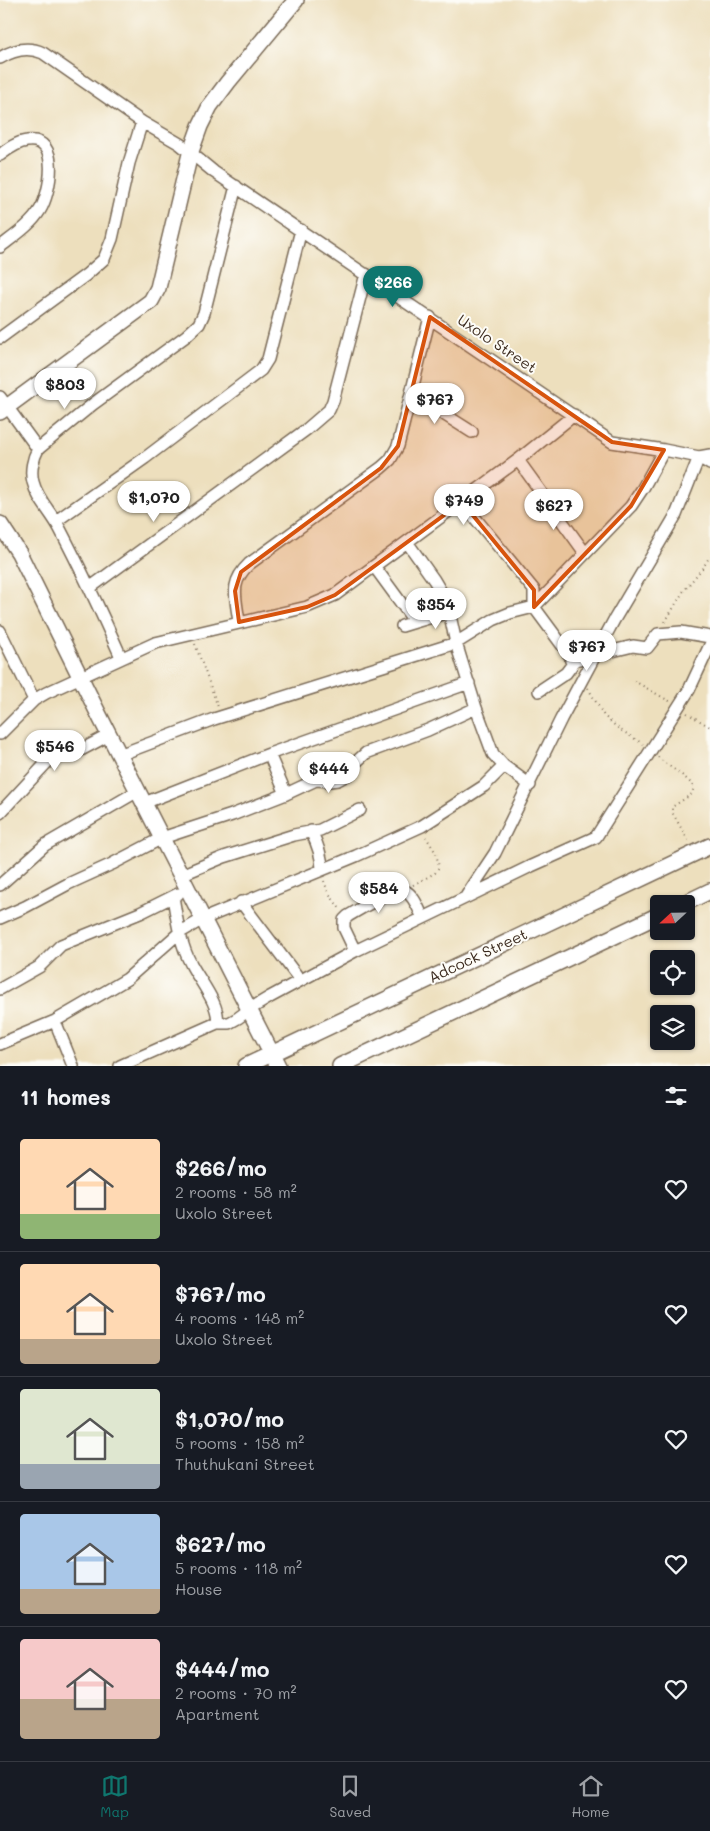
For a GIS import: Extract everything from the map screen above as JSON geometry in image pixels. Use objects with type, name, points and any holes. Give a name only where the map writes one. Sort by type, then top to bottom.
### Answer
[{"type":"street","points":[[38,449],[2,405],[152,301],[158,288],[190,154],[200,126],[210,106],[296,0]]},
{"type":"street","name":"Uxolo Street","points":[[0,58],[22,50],[39,51],[142,122],[180,144],[190,154],[236,186],[612,442],[664,450]]},
{"type":"street","points":[[0,338],[86,275],[104,259],[112,239],[129,163],[142,122]]},
{"type":"street","points":[[0,155],[21,142],[30,140],[42,145],[51,163],[49,187],[40,211],[27,226],[0,247]]},
{"type":"street","points":[[121,657],[90,587],[56,521],[34,485],[33,464],[38,449],[93,404],[186,336],[199,324],[207,302],[236,186]]},
{"type":"street","points":[[56,521],[145,458],[261,370],[268,359],[301,230]]},
{"type":"street","points":[[90,587],[307,429],[329,410],[334,401],[366,274]]},
{"type":"street","points":[[239,622],[235,591],[241,572],[390,460],[398,446],[430,317]]},
{"type":"street","points":[[412,394],[472,432]]},
{"type":"street","points":[[0,734],[34,700],[121,657],[155,643],[317,603],[335,595],[518,460],[574,415]]},
{"type":"street","points":[[120,755],[221,717],[456,643],[494,620],[510,613],[534,607],[631,506],[664,450],[704,456],[710,464]]},
{"type":"street","points":[[466,897],[495,853],[614,620],[676,515],[704,456]]},
{"type":"street","points":[[518,460],[585,553]]},
{"type":"street","points":[[462,502],[534,590],[534,607],[570,657],[572,665],[566,673],[539,691]]},
{"type":"street","points":[[0,524],[19,553],[275,1060]]},
{"type":"street","points":[[407,542],[443,594],[476,708],[493,754],[504,766],[530,784]]},
{"type":"street","points":[[374,566],[415,622]]},
{"type":"street","points":[[402,626],[449,612]]},
{"type":"street","points":[[0,631],[34,700]]},
{"type":"street","points":[[571,661],[632,646],[647,648],[658,634],[680,632],[710,637]]},
{"type":"street","points":[[120,1066],[217,1023],[229,1023],[300,980],[355,951],[529,867],[596,837],[689,690],[710,645]]},
{"type":"street","points":[[0,885],[46,845],[141,797],[469,683]]},
{"type":"street","points":[[0,918],[162,838],[201,826],[286,794],[316,780],[334,781],[347,776],[356,762],[366,753],[428,730],[476,708]]},
{"type":"street","points":[[0,813],[51,758],[58,754],[79,751],[109,734]]},
{"type":"street","points":[[269,754],[286,794]]},
{"type":"street","points":[[0,1044],[55,1020],[127,978],[179,933],[203,919],[421,827],[484,786],[504,766]]},
{"type":"street","points":[[0,989],[39,966],[61,945],[173,897],[184,882],[224,857],[332,825],[360,810]]},
{"type":"street","points":[[311,831],[318,845],[322,869]]},
{"type":"street","name":"Adcock Street","points":[[246,1066],[275,1060],[710,846]]},
{"type":"street","points":[[355,951],[344,928],[345,918],[390,894],[400,890],[406,892],[423,918]]},
{"type":"street","points":[[695,898],[710,891]]},
{"type":"street","points":[[173,897],[179,933],[190,962],[218,1012],[217,1023]]},
{"type":"street","points":[[241,902],[300,980]]},
{"type":"street","points":[[340,1066],[650,919]]},
{"type":"street","points":[[55,1020],[73,1066]]},
{"type":"path","points":[[658,634],[683,592],[710,556]]},
{"type":"path","points":[[193,634],[201,663],[221,717]]},
{"type":"path","points":[[584,680],[604,716],[619,729],[652,751],[666,764],[686,776],[694,788],[692,794],[672,807],[672,812],[695,853]]},
{"type":"path","points":[[406,892],[410,886],[435,873],[439,866],[436,853],[421,827]]},
{"type":"path","points":[[322,869],[322,878],[328,892],[345,918]]},
{"type":"highlighted area","points":[[430,317],[612,442],[664,450],[631,506],[534,607],[534,590],[462,502],[335,595],[307,607],[239,622],[235,591],[241,572],[381,468],[398,446]]}]
